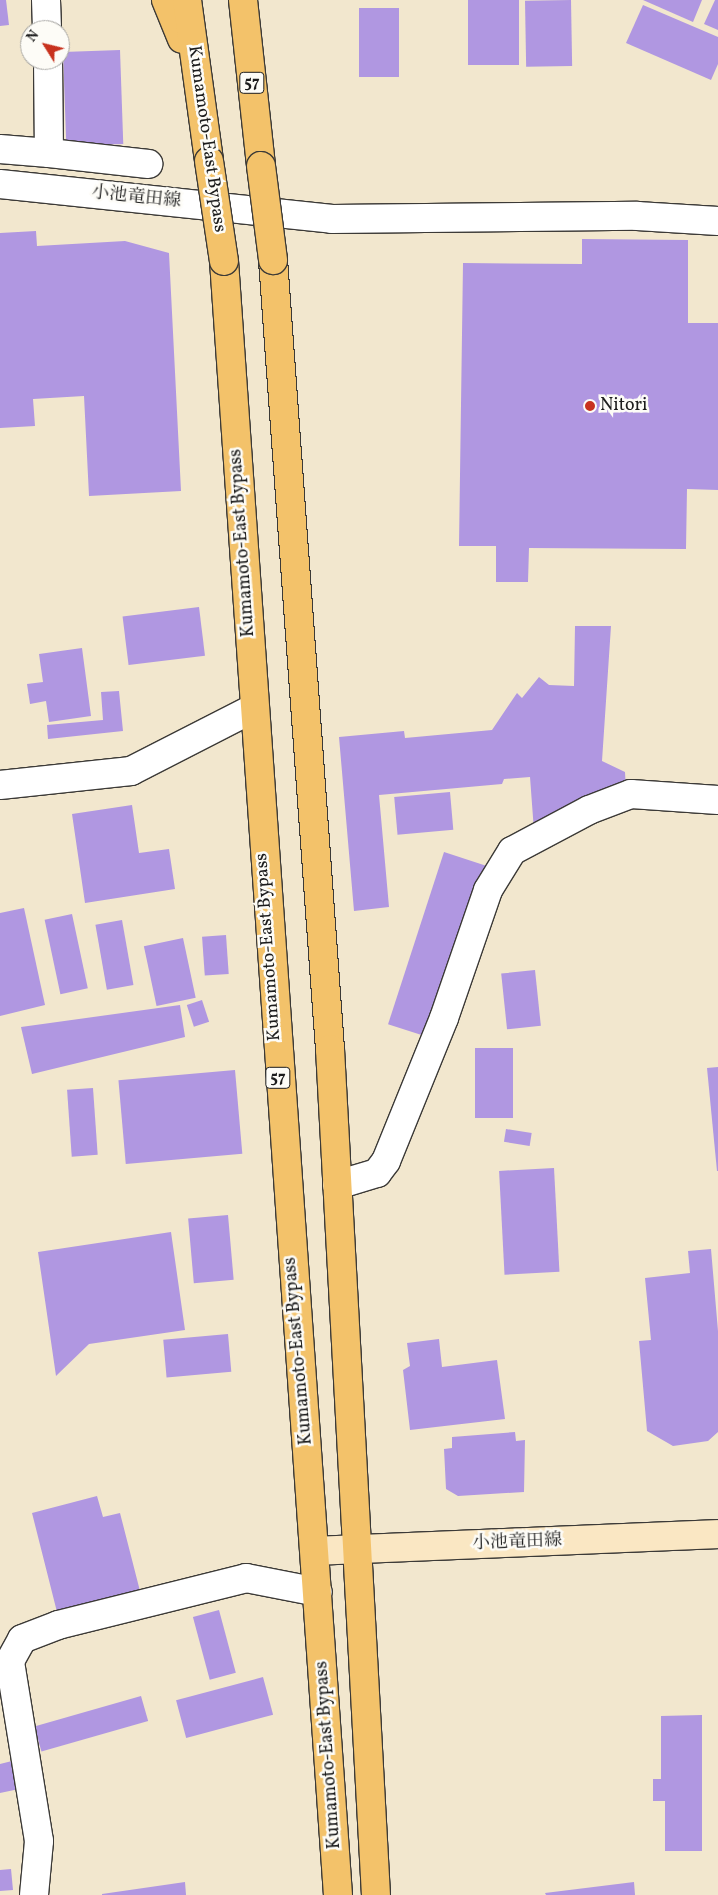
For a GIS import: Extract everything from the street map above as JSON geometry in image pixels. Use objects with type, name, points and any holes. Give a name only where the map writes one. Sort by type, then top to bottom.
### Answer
[{"type":"highway","points":[[166,0],[198,78]]},
{"type":"highway","name":"Kumamoto-East Bypass","points":[[187,0],[224,261],[338,1895]]},
{"type":"highway","name":"57","points":[[243,0],[273,260],[337,1185],[354,1550],[376,1895]]},
{"type":"main road","name":"小池竜田線","points":[[315,1551],[718,1534]]},
{"type":"street","points":[[46,0],[47,20]]},
{"type":"street","points":[[48,70],[49,153]]},
{"type":"street","points":[[0,149],[148,164]]},
{"type":"street","name":"小池竜田線","points":[[0,184],[332,219],[636,216],[718,221]]},
{"type":"street","points":[[0,785],[131,771],[254,708]]},
{"type":"street","points":[[337,1185],[377,1173],[386,1161],[444,1018],[488,890],[512,851],[589,810],[631,794],[718,800]]},
{"type":"street","points":[[34,1895],[39,1842],[10,1662],[22,1640],[58,1625],[246,1578],[318,1592]]},
{"type":"building","points":[[0,0],[6,0],[9,25],[0,26]]},
{"type":"building","points":[[468,0],[519,0],[519,65],[468,65]]},
{"type":"building","points":[[571,0],[572,66],[526,67],[525,1]]},
{"type":"building","points":[[643,0],[702,0],[693,22]]},
{"type":"building","points":[[715,0],[718,0],[718,30],[704,24]]},
{"type":"building","points":[[643,5],[718,37],[718,64],[711,80],[626,43]]},
{"type":"building","points":[[359,8],[399,8],[399,77],[359,77]]},
{"type":"building","points":[[120,50],[123,144],[66,146],[64,70],[70,70],[70,52]]},
{"type":"building","points":[[36,231],[37,246],[125,241],[169,253],[181,491],[89,496],[84,396],[33,399],[35,426],[0,428],[0,233]]},
{"type":"building","name":"Nitori","points":[[582,239],[688,240],[688,323],[718,323],[718,490],[687,489],[686,549],[529,548],[528,582],[496,582],[496,546],[459,546],[463,263],[582,264]]},
{"type":"building","points":[[199,607],[205,656],[129,665],[123,616]]},
{"type":"building","points":[[575,626],[611,626],[602,761],[625,772],[626,791],[534,831],[530,777],[504,779],[502,784],[379,795],[389,907],[354,911],[339,737],[404,731],[405,738],[492,730],[517,693],[522,698],[539,677],[549,685],[574,686]]},
{"type":"building","points":[[82,648],[91,716],[49,722],[46,701],[30,704],[27,684],[43,682],[39,654]]},
{"type":"building","points":[[119,691],[123,731],[48,739],[47,725],[103,720],[101,692]]},
{"type":"building","points":[[450,792],[453,830],[398,835],[394,797]]},
{"type":"building","points":[[132,805],[139,853],[169,849],[175,889],[85,903],[72,814]]},
{"type":"building","points":[[444,852],[487,866],[431,1038],[388,1024]]},
{"type":"building","points":[[24,908],[45,1005],[0,1016],[0,913]]},
{"type":"building","points":[[72,914],[88,988],[60,994],[45,920]]},
{"type":"building","points":[[122,920],[133,985],[107,990],[95,925]]},
{"type":"building","points":[[226,935],[229,974],[205,976],[202,937]]},
{"type":"building","points":[[183,938],[196,998],[157,1006],[144,946]]},
{"type":"building","points":[[535,970],[541,1026],[507,1029],[501,974]]},
{"type":"building","points":[[202,1000],[209,1022],[194,1027],[187,1005]]},
{"type":"building","points":[[180,1005],[185,1037],[32,1074],[21,1027]]},
{"type":"building","points":[[475,1048],[513,1048],[513,1118],[475,1118]]},
{"type":"building","points":[[718,1067],[718,1171],[717,1171],[707,1068]]},
{"type":"building","points":[[235,1070],[242,1154],[126,1164],[118,1080]]},
{"type":"building","points":[[93,1088],[98,1155],[72,1157],[67,1090]]},
{"type":"building","points":[[506,1129],[532,1133],[530,1146],[504,1142]]},
{"type":"building","points":[[554,1168],[559,1272],[505,1275],[499,1171]]},
{"type":"building","points":[[228,1215],[234,1280],[194,1283],[188,1218]]},
{"type":"building","points":[[171,1232],[185,1330],[89,1344],[56,1376],[38,1252]]},
{"type":"building","points":[[711,1249],[718,1331],[718,1432],[708,1441],[673,1446],[647,1431],[639,1341],[651,1340],[645,1278],[690,1273],[688,1251]]},
{"type":"building","points":[[228,1334],[231,1372],[167,1378],[163,1340]]},
{"type":"building","points":[[439,1339],[442,1367],[497,1360],[505,1419],[410,1430],[403,1370],[410,1366],[407,1343]]},
{"type":"building","points":[[515,1432],[516,1441],[525,1440],[524,1492],[458,1496],[446,1489],[444,1449],[452,1448],[452,1437]]},
{"type":"building","points":[[97,1496],[103,1517],[120,1513],[140,1591],[57,1612],[32,1513]]},
{"type":"building","points":[[219,1610],[236,1673],[210,1680],[193,1617]]},
{"type":"building","points":[[263,1677],[273,1715],[186,1738],[176,1700]]},
{"type":"building","points":[[141,1696],[148,1721],[41,1752],[34,1727]]},
{"type":"building","points":[[702,1715],[702,1851],[665,1851],[665,1801],[653,1801],[653,1779],[661,1779],[661,1716]]},
{"type":"building","points":[[12,1761],[19,1789],[0,1793],[0,1764]]},
{"type":"building","points":[[11,1869],[13,1890],[0,1891],[0,1870]]},
{"type":"building","points":[[185,1882],[186,1895],[102,1895],[102,1894]]},
{"type":"building","points":[[634,1882],[635,1895],[546,1895],[545,1893]]},
{"type":"place","name":"Nitori","points":[[590,406]]}]
